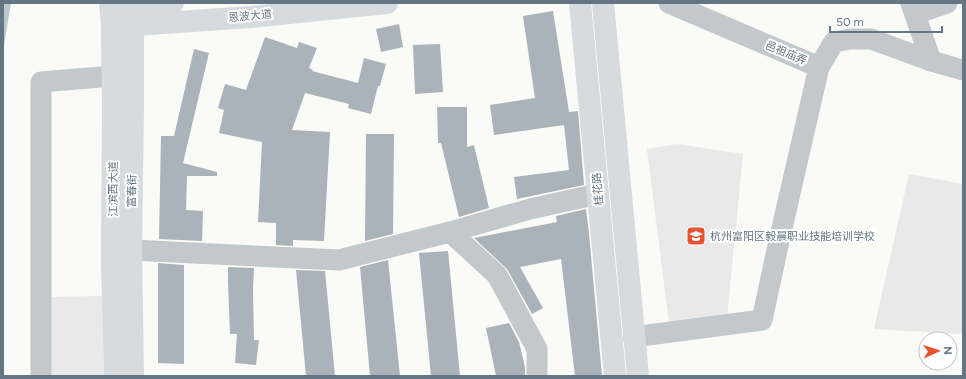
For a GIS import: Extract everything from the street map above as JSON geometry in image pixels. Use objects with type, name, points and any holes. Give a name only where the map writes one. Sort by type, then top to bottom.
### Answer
[{"type":"main road","name":"恩波大道","points":[[132,11],[173,3]]},
{"type":"main road","name":"恩波大道","points":[[111,12],[132,11],[251,17],[388,3]]},
{"type":"main road","name":"桂花路","points":[[580,3],[615,376]]},
{"type":"main road","points":[[603,3],[638,376]]},
{"type":"main road","name":"富春街","points":[[132,11],[131,250],[133,376]]},
{"type":"main road","name":"江滨西大道","points":[[111,12],[113,76],[112,261],[115,376]]},
{"type":"street","name":"邑祖庙弄","points":[[669,3],[819,67],[834,42],[850,39],[871,39],[931,61],[963,70]]},
{"type":"street","points":[[931,61],[913,9],[947,3]]},
{"type":"street","points":[[634,337],[762,320],[819,67]]},
{"type":"street","points":[[41,376],[41,82],[113,76]]},
{"type":"street","points":[[131,250],[339,260],[450,232],[530,209],[598,194]]},
{"type":"street","points":[[450,232],[497,275],[537,349],[537,376]]},
{"type":"shaded area","points":[[3,3],[11,3],[3,51]]},
{"type":"shaded area","name":"杭州富阳区毅晨职业技能培训学校","points":[[677,144],[743,154],[727,318],[669,323],[647,149]]},
{"type":"shaded area","points":[[909,174],[963,184],[963,334],[958,334],[958,331],[918,331],[874,329]]},
{"type":"shaded area","points":[[102,296],[104,376],[48,376],[50,297]]},
{"type":"building","points":[[553,11],[569,112],[578,111],[584,185],[517,199],[514,177],[569,170],[564,125],[494,135],[490,105],[535,98],[523,16]]},
{"type":"building","points":[[399,24],[403,47],[381,52],[376,29]]},
{"type":"building","points":[[265,37],[297,48],[299,42],[317,48],[309,68],[313,70],[312,71],[358,83],[364,58],[386,64],[380,86],[378,86],[371,114],[348,108],[349,104],[305,93],[292,130],[330,132],[324,241],[293,240],[293,246],[276,245],[276,223],[258,222],[262,142],[219,133],[224,110],[218,108],[225,84],[246,90]]},
{"type":"building","points":[[440,44],[443,92],[415,94],[413,45]]},
{"type":"building","points":[[194,49],[209,53],[183,163],[217,172],[217,176],[187,176],[186,210],[203,211],[202,241],[159,239],[161,136],[174,136]]},
{"type":"building","points":[[437,107],[467,107],[467,147],[474,145],[489,208],[459,217],[441,143],[438,143]]},
{"type":"building","points":[[366,134],[394,134],[393,234],[365,241]]},
{"type":"building","points":[[586,209],[602,376],[575,376],[561,259],[520,267],[543,308],[532,314],[507,269],[474,238],[557,222],[556,216]]},
{"type":"building","points":[[448,251],[460,376],[431,376],[419,253]]},
{"type":"building","points":[[388,260],[400,376],[370,376],[360,267]]},
{"type":"building","points":[[158,263],[184,265],[184,364],[158,363]]},
{"type":"building","points":[[228,267],[254,268],[254,340],[259,340],[256,365],[235,363],[237,334],[230,334]]},
{"type":"building","points":[[296,270],[325,271],[335,376],[306,376]]},
{"type":"building","points":[[509,323],[519,342],[525,367],[525,376],[496,376],[486,328]]},
{"type":"place","name":"杭州富阳区毅晨职业技能培训学校","points":[[696,236]]}]
